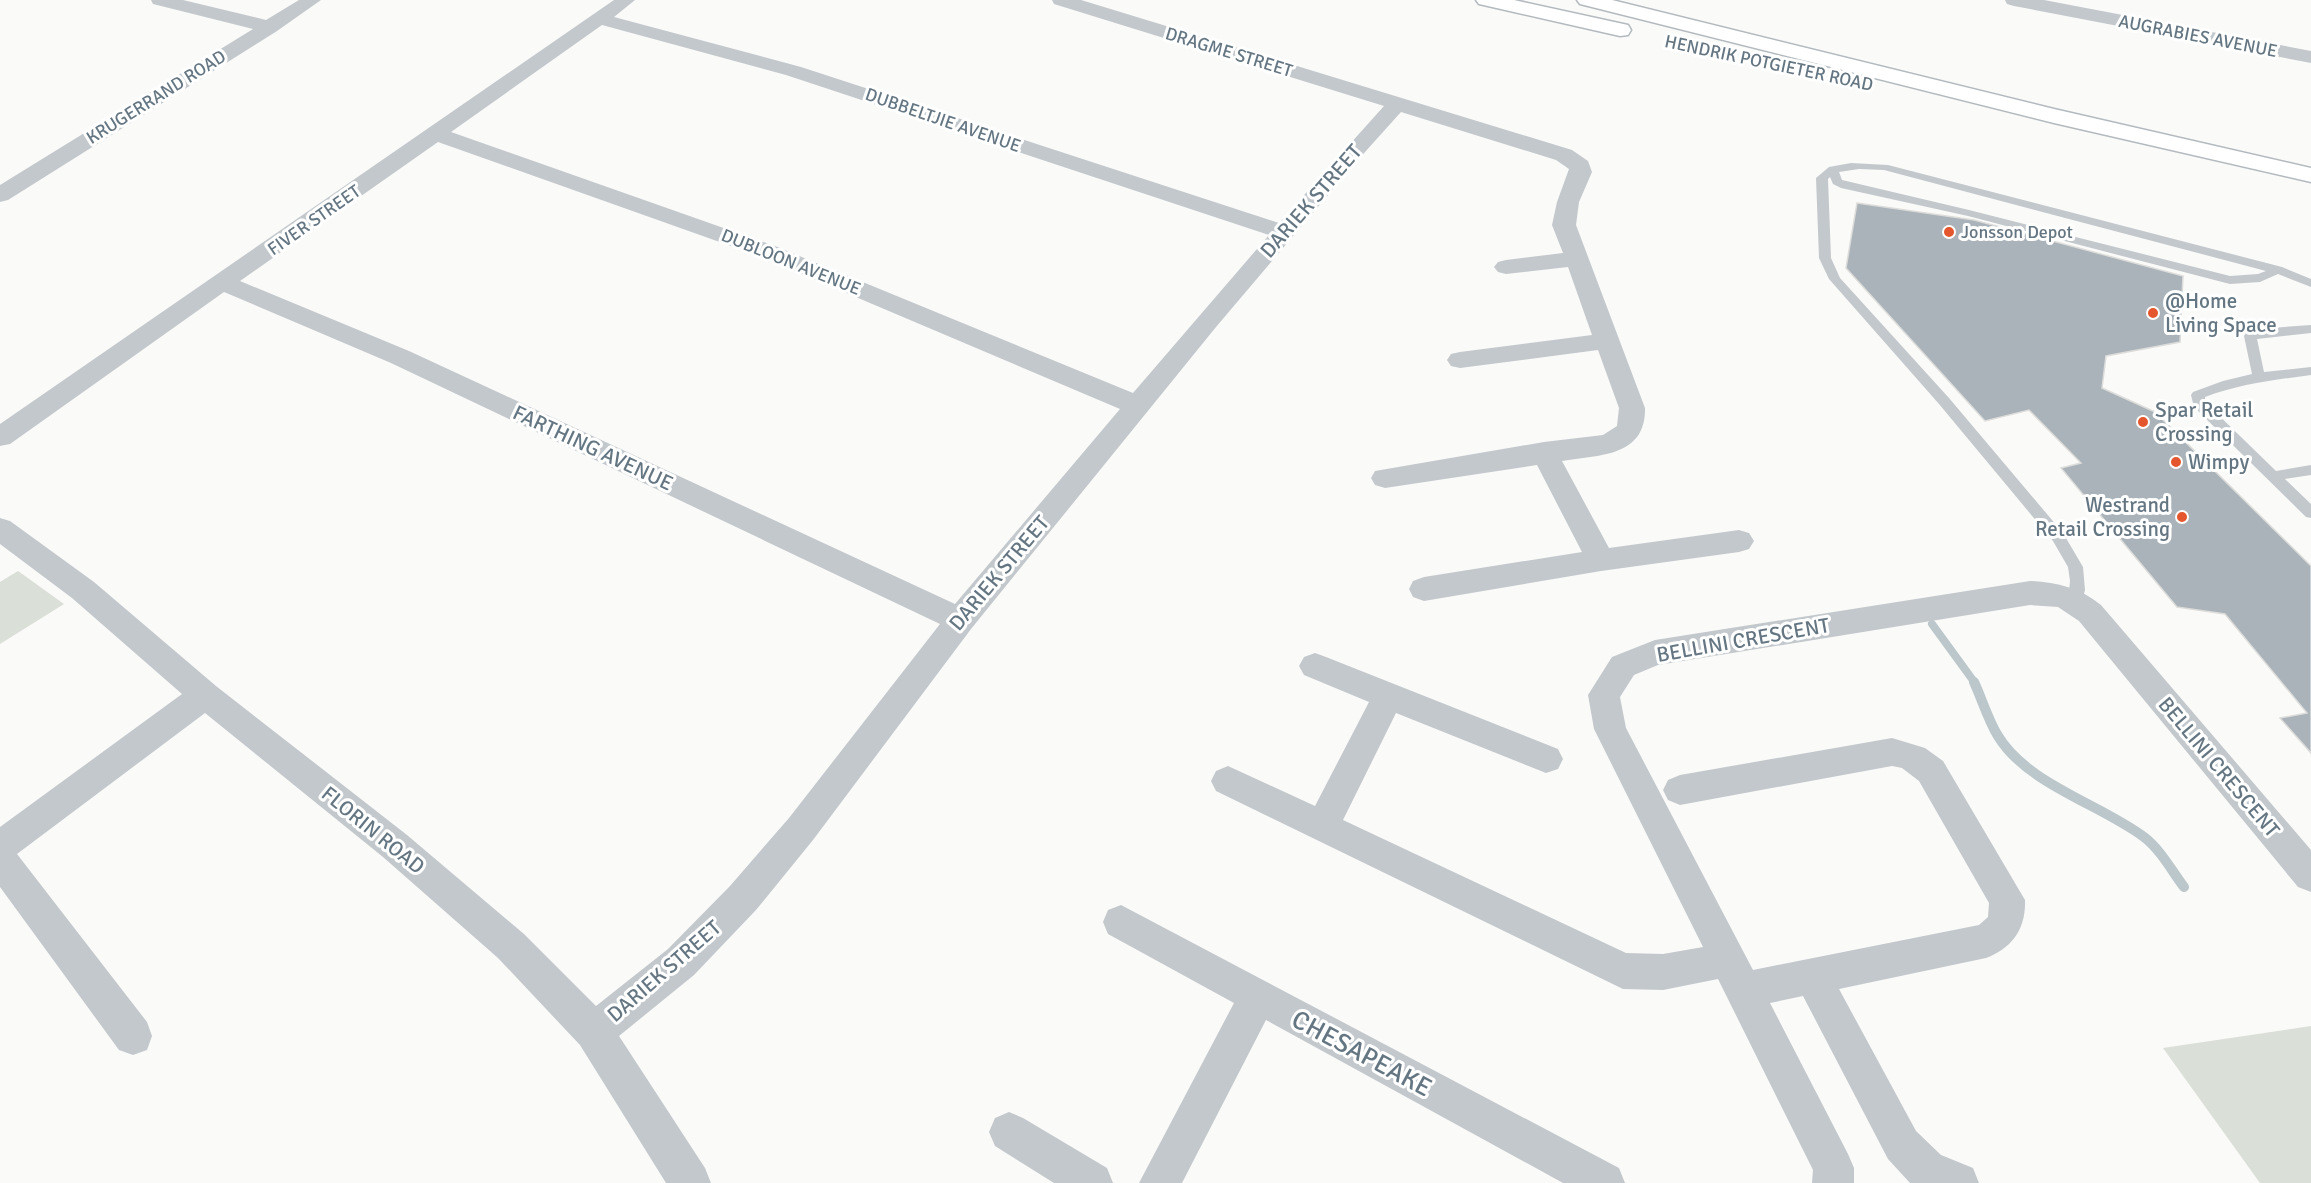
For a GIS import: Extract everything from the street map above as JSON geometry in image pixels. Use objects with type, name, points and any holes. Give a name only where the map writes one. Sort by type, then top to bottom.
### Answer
[{"type":"main road","name":"HENDRIK POTGIETER ROAD","points":[[1486,0],[1835,79],[2054,116]]},
{"type":"main road","name":"HENDRIK POTGIETER ROAD","points":[[1587,0],[2054,116],[2311,175]]},
{"type":"street","points":[[160,0],[270,27]]},
{"type":"street","name":"KRUGERRAND ROAD","points":[[0,195],[312,0]]},
{"type":"street","name":"FIVER STREET","points":[[0,437],[626,0]]},
{"type":"street","name":"DRAGME STREET","points":[[1061,0],[1575,160],[1581,172],[1568,202],[1564,225],[1632,408],[1633,426],[1625,436],[1608,444],[1544,452]]},
{"type":"street","name":"AUGRABIES AVENUE","points":[[2014,0],[2106,9],[2311,57]]},
{"type":"street","name":"DUBBELTJIE AVENUE","points":[[599,19],[679,37],[849,88],[1284,232]]},
{"type":"street","name":"DARIEK STREET","points":[[594,1032],[681,962],[743,898],[801,829],[960,620],[1284,232],[1396,105]]},
{"type":"street","name":"DUBLOON AVENUE","points":[[437,134],[767,251],[1138,406]]},
{"type":"street","points":[[1506,267],[1577,259]]},
{"type":"street","name":"FARTHING AVENUE","points":[[223,283],[400,357],[960,620]]},
{"type":"street","points":[[1460,360],[1607,341]]},
{"type":"street","points":[[1385,478],[1544,452],[1601,560]]},
{"type":"street","name":"FLORIN ROAD","points":[[0,529],[83,590],[205,695],[404,853],[511,946],[594,1032],[690,1183]]},
{"type":"street","points":[[1424,589],[1601,560],[1738,541]]},
{"type":"street","name":"BELLINI CRESCENT","points":[[1833,1183],[1834,1168],[1610,729],[1604,695],[1623,666],[1655,653],[2030,593],[2062,595],[2076,601],[2090,613],[2311,876]]},
{"type":"street","points":[[1315,666],[1546,759]]},
{"type":"street","points":[[0,846],[205,695]]},
{"type":"street","points":[[1322,827],[1389,695]]},
{"type":"street","points":[[1228,781],[1623,971],[1647,975],[1670,972],[1812,976],[1986,941],[1998,934],[2004,926],[2008,914],[2007,900],[2003,891],[1931,771],[1914,757],[1892,752],[1680,790]]},
{"type":"street","points":[[0,859],[133,1036]]},
{"type":"street","name":"CHESAPEAKE","points":[[1121,922],[1604,1183]]},
{"type":"street","points":[[1812,976],[1902,1145],[1922,1168],[1932,1175],[1958,1183]]},
{"type":"street","points":[[1160,1183],[1258,996]]},
{"type":"street","points":[[1009,1132],[1092,1183]]},
{"type":"lane","points":[[2076,601],[2079,576],[2072,559],[2058,537],[1944,401],[1835,279],[1825,258],[1822,178],[1833,169],[1854,165],[1884,167],[2278,270],[2311,284]]},
{"type":"lane","points":[[1833,169],[1837,182],[1845,186],[2025,226],[2230,280],[2260,278],[2278,270]]},
{"type":"lane","points":[[2259,377],[2250,336],[2257,333],[2311,329]]},
{"type":"lane","points":[[2311,371],[2259,377],[2205,391],[2198,395],[2199,404],[2311,513]]},
{"type":"lane","points":[[2274,476],[2311,470]]},
{"type":"shaded area","points":[[18,571],[64,604],[0,644],[0,582]]},
{"type":"shaded area","points":[[2311,1026],[2311,1183],[2260,1183],[2163,1048]]},
{"type":"building","name":"Westrand Retail Crossing","points":[[1857,203],[1974,220],[2183,276],[2180,342],[2106,356],[2102,388],[2155,412],[2311,566],[2311,753],[2280,718],[2307,713],[2225,614],[2177,607],[2061,468],[2081,463],[2029,410],[1985,421],[1846,268]]},
{"type":"waterway","points":[[1932,624],[1975,683]]},
{"type":"waterway","points":[[1974,682],[1994,730],[2011,753],[2045,780],[2144,837],[2161,854],[2184,887]]},
{"type":"place","name":"Jonsson Depot","points":[[1949,232]]},
{"type":"place","name":"@Home Living Space","points":[[2153,313]]},
{"type":"place","name":"Spar Retail Crossing","points":[[2143,422]]},
{"type":"place","name":"Wimpy","points":[[2176,462]]},
{"type":"place","name":"Westrand Retail Crossing","points":[[2182,517]]}]
